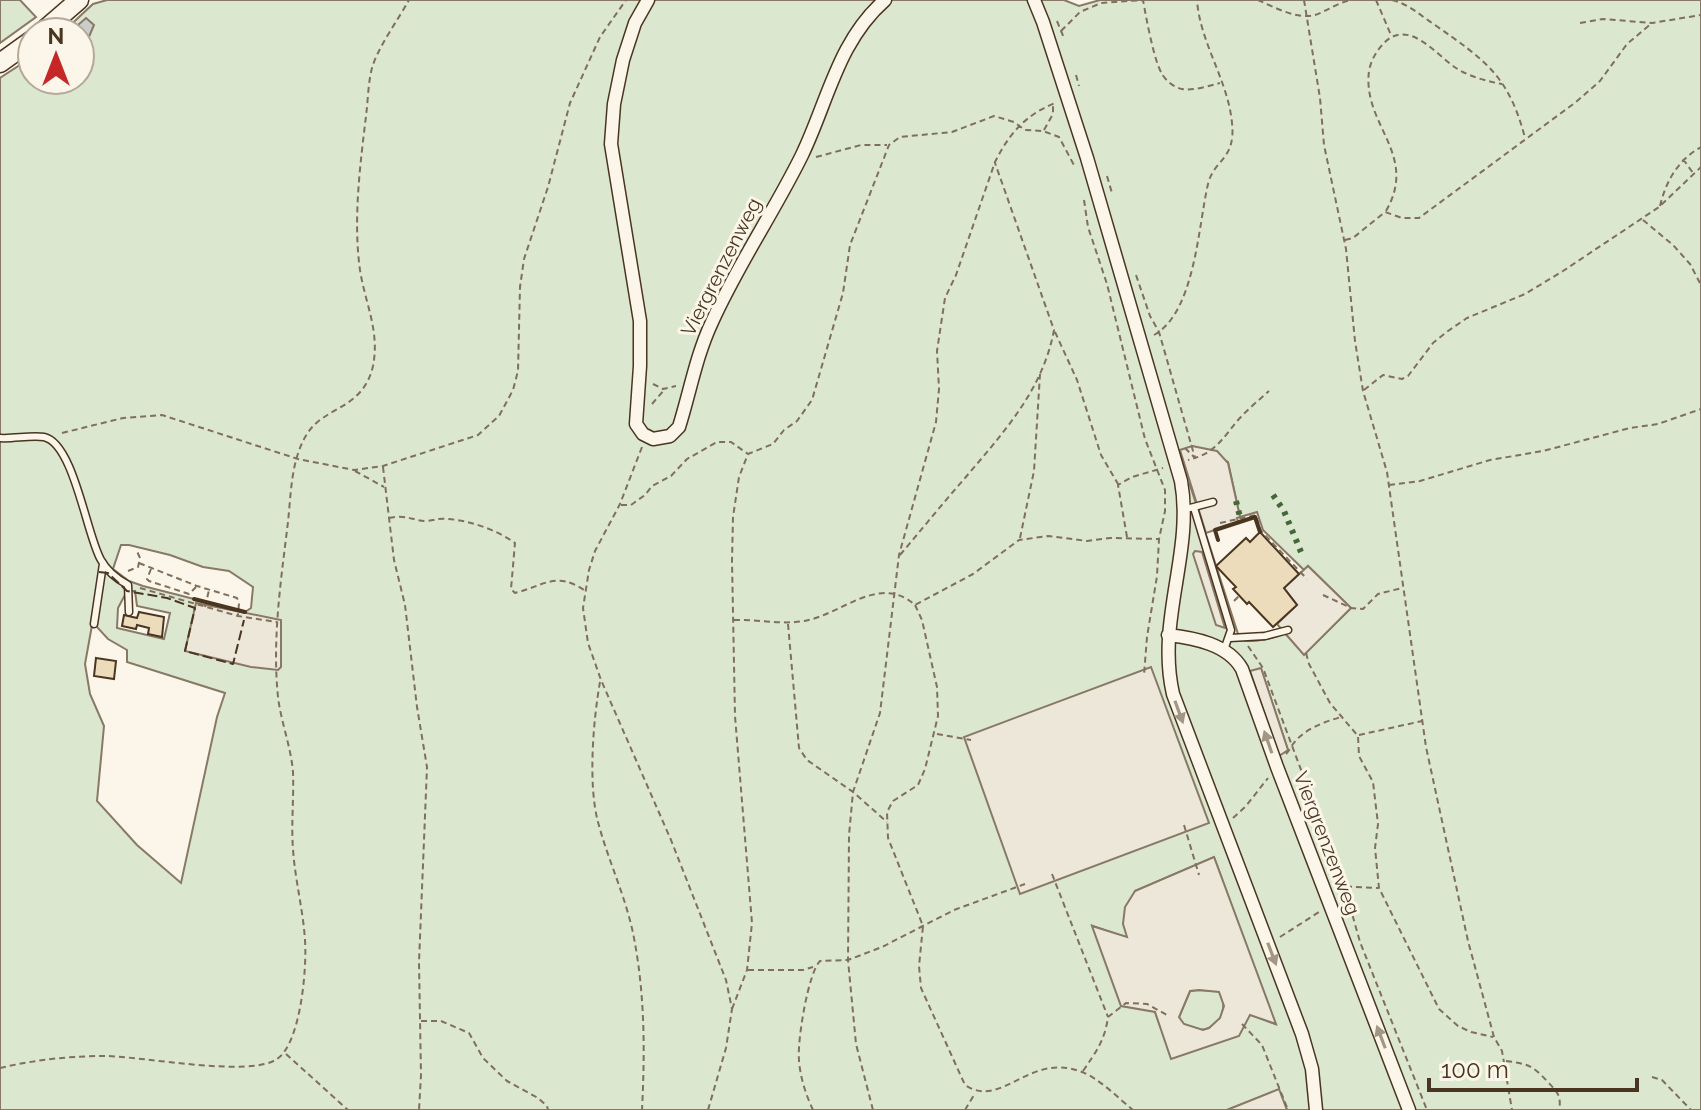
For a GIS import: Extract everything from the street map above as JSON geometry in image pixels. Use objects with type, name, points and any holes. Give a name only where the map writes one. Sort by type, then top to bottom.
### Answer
[{"type":"main road","points":[[60,16],[79,0]]},
{"type":"street","points":[[646,436],[635,420],[640,372],[640,321],[613,160],[611,126],[629,38],[648,0]]},
{"type":"street","name":"Viergrenzenweg","points":[[646,436],[662,439],[679,427],[696,362],[722,300],[803,153],[841,57],[863,23],[885,0]]},
{"type":"street","points":[[1034,0],[1051,44],[1189,508],[1168,635],[1168,667],[1175,703],[1309,1055],[1316,1110]]},
{"type":"street","points":[[1168,635],[1196,639],[1224,651]]},
{"type":"street","name":"Viergrenzenweg","points":[[1224,651],[1236,659],[1242,669],[1275,764],[1409,1110]]},
{"type":"lane","points":[[0,438],[45,437],[55,445],[69,468],[103,564],[94,624]]},
{"type":"lane","points":[[1213,502],[1189,508],[1231,630],[1224,651]]},
{"type":"lane","points":[[103,564],[128,585],[129,612]]},
{"type":"lane","points":[[1230,638],[1288,630]]},
{"type":"path","points":[[0,1068],[51,1059],[108,1056],[183,1064],[261,1066],[274,1062],[285,1053],[297,1019],[306,944],[294,874],[293,771],[278,694],[282,558],[298,459],[308,432],[320,419],[346,406],[367,382],[373,365],[374,323],[360,271],[357,230],[360,164],[372,67],[409,0]]},
{"type":"path","points":[[354,470],[383,466],[478,435],[499,416],[513,390],[518,371],[520,287],[524,259],[575,89],[600,37],[626,0]]},
{"type":"path","points":[[1061,31],[1080,12],[1101,3],[1144,0],[1146,23],[1162,74],[1171,84],[1181,89],[1194,89],[1221,83]]},
{"type":"path","points":[[1159,332],[1175,316],[1181,304],[1200,233],[1208,183],[1230,148],[1233,134],[1231,115],[1201,28],[1197,0]]},
{"type":"path","points":[[1258,0],[1299,15],[1315,15],[1331,5],[1351,0]]},
{"type":"path","points":[[1304,0],[1324,145],[1351,285],[1363,391],[1389,485],[1423,721],[1443,832],[1468,941],[1494,1037],[1504,1061],[1512,1110]]},
{"type":"path","points":[[1376,0],[1391,36]]},
{"type":"path","points":[[1395,0],[1453,36],[1487,62],[1519,111],[1526,139]]},
{"type":"path","points":[[1580,23],[1603,19],[1652,23],[1701,15]]},
{"type":"path","points":[[1385,212],[1402,218],[1419,218],[1576,102],[1600,81],[1627,44],[1652,23]]},
{"type":"path","points":[[1344,241],[1353,238],[1385,212],[1397,192],[1394,156],[1369,97],[1368,81],[1370,64],[1391,36],[1410,35],[1428,44],[1457,69],[1502,84]]},
{"type":"path","points":[[1076,75],[1081,95]]},
{"type":"path","points":[[873,1110],[856,1044],[848,960],[849,835],[853,792],[880,713],[899,555],[936,422],[939,389],[937,351],[945,298],[995,162],[1018,126],[1036,111],[1053,104],[1053,114],[1043,131]]},
{"type":"path","points":[[708,1110],[726,1048],[732,1009],[747,970],[752,923],[735,716],[733,620],[733,517],[739,477],[748,454],[773,444],[806,411],[812,400],[843,293],[850,245],[889,145],[900,137],[961,130],[990,117],[1007,119],[1018,126],[1043,131],[1062,140],[1077,171]]},
{"type":"path","points":[[812,157],[861,145],[889,145]]},
{"type":"path","points":[[1659,207],[1665,189],[1683,159],[1701,147]]},
{"type":"path","points":[[1683,159],[1694,174]]},
{"type":"path","points":[[995,162],[1054,330],[1077,380],[1101,455],[1118,485]]},
{"type":"path","points":[[1363,391],[1383,375],[1402,379],[1408,376],[1433,343],[1448,331],[1467,318],[1525,294],[1642,219],[1701,167]]},
{"type":"path","points":[[1105,169],[1113,195]]},
{"type":"path","points":[[1084,201],[1088,227],[1107,284],[1145,439],[1165,490],[1164,521],[1159,539],[1144,675]]},
{"type":"path","points":[[1642,219],[1690,264],[1701,285]]},
{"type":"path","points":[[1133,268],[1159,332],[1195,458],[1208,454],[1218,446],[1242,416],[1269,391]]},
{"type":"path","points":[[899,555],[996,444],[1019,413],[1049,357],[1054,330]]},
{"type":"path","points":[[1019,540],[1034,471],[1040,373]]},
{"type":"path","points":[[650,379],[655,386],[665,389]]},
{"type":"path","points":[[650,412],[651,406],[665,389],[681,383]]},
{"type":"path","points":[[1389,485],[1420,481],[1490,460],[1658,424],[1701,409]]},
{"type":"path","points":[[45,437],[123,418],[162,415],[298,459],[354,470],[385,487]]},
{"type":"path","points":[[646,436],[620,504],[595,551],[583,608],[588,643],[714,945],[732,1009]]},
{"type":"path","points":[[620,504],[631,505],[652,486],[671,476],[687,459],[717,442],[731,442],[748,454]]},
{"type":"path","points":[[383,466],[394,560],[405,605],[427,767],[419,962],[419,1110]]},
{"type":"path","points":[[389,518],[401,515],[427,521],[448,519],[511,540],[515,543],[511,589],[515,593],[555,579],[571,582],[585,591]]},
{"type":"path","points":[[1220,523],[1233,523],[1256,515],[1261,531],[1307,579]]},
{"type":"path","points":[[915,605],[973,574],[1019,540],[1048,536],[1087,541],[1159,539]]},
{"type":"path","points":[[128,571],[138,567],[136,549]]},
{"type":"path","points":[[139,563],[237,598],[238,616]]},
{"type":"path","points":[[152,568],[149,581],[189,594],[197,586]]},
{"type":"path","points":[[138,588],[238,616],[278,622]]},
{"type":"path","points":[[205,607],[209,588]]},
{"type":"path","points":[[1323,595],[1351,608],[1363,609],[1378,594],[1403,588]]},
{"type":"path","points":[[733,620],[788,622],[814,619],[868,594],[882,592],[907,598],[915,605],[922,620],[937,687],[938,716],[918,785],[893,801],[887,812],[887,822],[888,838],[923,926],[919,966],[921,988],[965,1085],[975,1094],[993,1095],[1038,1071],[1056,1067],[1082,1072],[1133,1110]]},
{"type":"path","points":[[1234,600],[1239,596]]},
{"type":"path","points":[[788,622],[799,748],[807,760],[853,792],[887,822]]},
{"type":"path","points":[[1245,638],[1250,653],[1263,668],[1344,885],[1360,942],[1427,1110]]},
{"type":"path","points":[[1306,653],[1323,690],[1358,736],[1359,756],[1373,782],[1378,824],[1375,848],[1379,888],[1439,1009],[1458,1026],[1494,1037]]},
{"type":"path","points":[[601,680],[592,756],[594,791],[597,819],[627,909],[640,973],[645,1051],[642,1110]]},
{"type":"path","points":[[1222,826],[1246,806],[1275,764],[1290,752],[1295,742],[1312,729],[1343,716]]},
{"type":"path","points":[[1358,736],[1423,721]]},
{"type":"path","points":[[935,733],[971,740]]},
{"type":"path","points":[[1184,825],[1199,875]]},
{"type":"path","points":[[1052,874],[1108,1017],[1106,1034],[1099,1050],[1082,1072]]},
{"type":"path","points":[[813,1110],[807,1098],[798,1052],[807,993],[820,961],[848,960],[882,947],[954,910],[1025,884]]},
{"type":"path","points":[[1324,889],[1344,885],[1379,888]]},
{"type":"path","points":[[1269,947],[1287,931],[1330,905]]},
{"type":"path","points":[[747,970],[803,970],[815,967]]},
{"type":"path","points":[[1108,1017],[1126,1003],[1138,1002],[1167,1015]]},
{"type":"path","points":[[420,1020],[441,1021],[469,1033],[483,1058],[507,1081],[538,1098],[548,1110]]},
{"type":"path","points":[[1242,1024],[1262,1045],[1288,1110]]},
{"type":"path","points":[[285,1053],[348,1110]]},
{"type":"path","points":[[1504,1061],[1536,1068],[1557,1089],[1559,1110]]},
{"type":"path","points":[[1652,1077],[1662,1080],[1691,1110]]},
{"type":"path","points":[[965,1110],[975,1094]]},
{"type":"green space","points":[[0,0],[20,0],[35,16],[16,16],[16,31],[0,43]]},
{"type":"green space","points":[[107,0],[1064,0],[1079,6],[1100,0],[1701,0],[1701,1110],[1287,1110],[1278,1090],[1227,1110],[0,1110],[0,78],[16,68],[16,96],[96,96],[96,16],[80,16],[93,4]],"holes":[[[1192,446],[1228,462],[1240,517],[1257,512],[1263,530],[1304,570],[1308,566],[1351,608],[1304,654],[1285,633],[1263,640],[1240,640],[1190,485]],[[121,545],[129,545],[203,567],[229,571],[253,587],[251,608],[245,612],[143,586],[129,581],[113,569]],[[127,591],[135,591],[137,606],[170,613],[164,639],[117,628],[118,608]],[[98,592],[96,626],[108,639],[127,650],[127,662],[225,693],[181,883],[137,845],[97,801],[104,726],[90,694],[85,664]],[[1261,669],[1288,750],[1279,754],[1250,672]],[[1214,857],[1275,1024],[1250,1014],[1189,1052],[1172,1058],[1155,1012],[1093,926],[1128,938],[1135,891]]]},
{"type":"green space","points":[[1190,991],[1219,991],[1223,1002],[1220,1019],[1212,1027],[1202,1030],[1180,1022],[1179,1017]]},
{"type":"shaded area","points":[[1192,446],[1217,451],[1228,463],[1240,517],[1237,518],[1238,522],[1206,533],[1180,450]]},
{"type":"shaded area","points":[[1195,551],[1202,552],[1225,628],[1216,625],[1193,554]]},
{"type":"shaded area","points":[[1308,566],[1351,608],[1304,655],[1277,624],[1297,605],[1284,588]]},
{"type":"shaded area","points":[[196,603],[281,620],[281,667],[278,670],[251,667],[185,651]]},
{"type":"shaded area","points":[[1151,667],[1209,823],[1020,894],[964,737]]},
{"type":"shaded area","points":[[1261,668],[1288,750],[1279,756],[1250,671]]},
{"type":"shaded area","points":[[1214,857],[1276,1024],[1250,1015],[1239,1036],[1171,1059],[1155,1012],[1121,1006],[1092,926],[1127,937],[1123,924],[1125,907],[1135,891]],"holes":[[[1190,991],[1219,992],[1224,1006],[1220,1018],[1203,1030],[1184,1024],[1179,1017]]]},
{"type":"shaded area","points":[[1279,1089],[1287,1110],[1227,1110]]},
{"type":"building","points":[[1260,532],[1299,574],[1284,588],[1297,605],[1273,627],[1249,602],[1247,604],[1216,566],[1246,538],[1250,542]]},
{"type":"building","points":[[139,612],[164,617],[162,637],[148,634],[149,628],[122,626],[124,615],[137,618]]},
{"type":"building","points":[[96,658],[116,661],[114,679],[94,676]]},
{"type":"hedge","points":[[1273,495],[1284,511],[1301,552]]},
{"type":"hedge","points":[[1236,501],[1240,517]]},
{"type":"fence","points":[[99,572],[108,573],[127,591],[167,598],[195,608],[185,651],[233,664],[244,620]]},
{"type":"wall","points":[[1218,540],[1215,530],[1255,517],[1260,532]]},
{"type":"wall","points":[[194,599],[245,612]]}]
